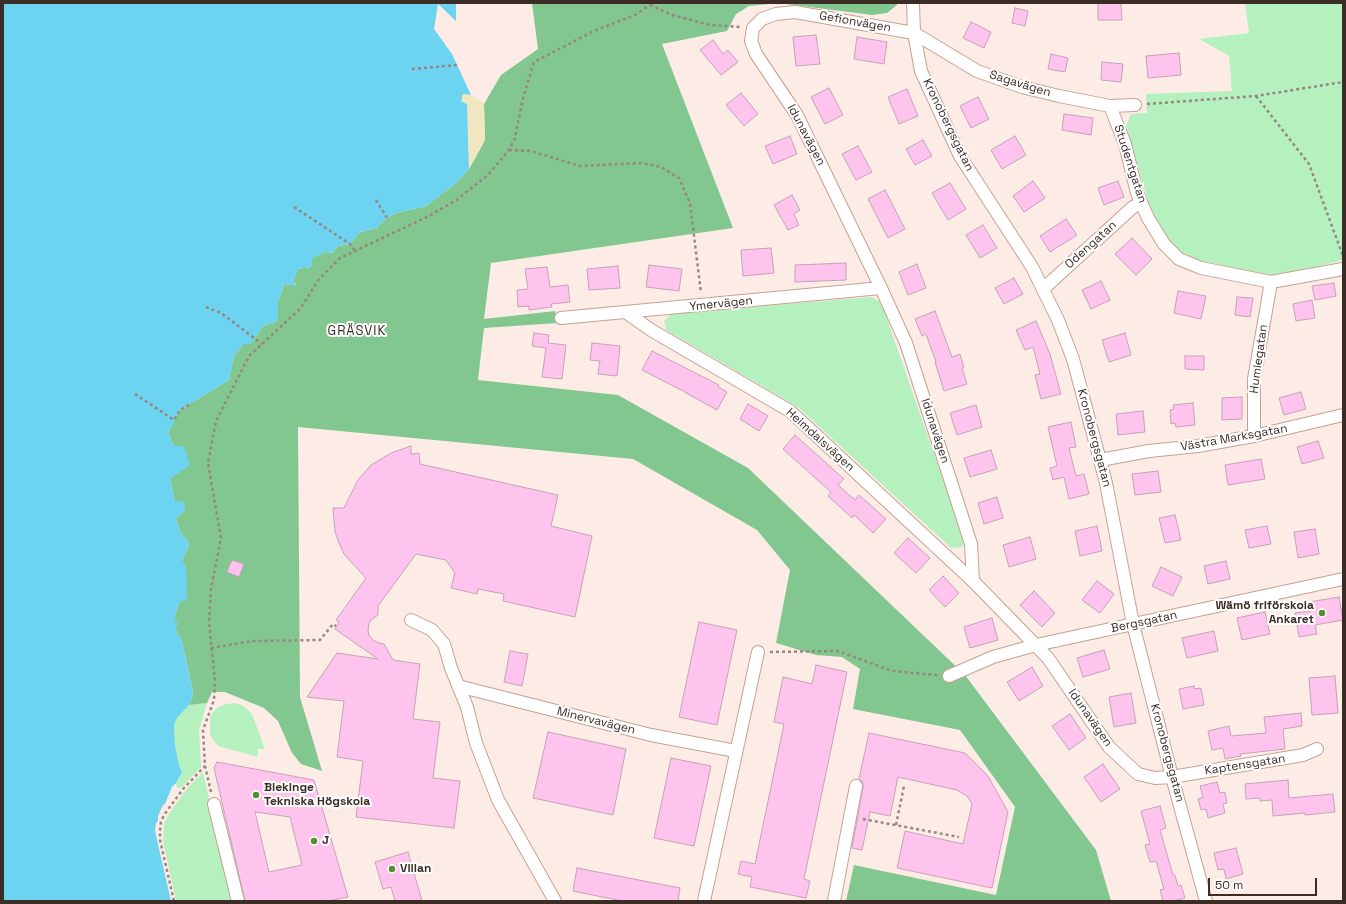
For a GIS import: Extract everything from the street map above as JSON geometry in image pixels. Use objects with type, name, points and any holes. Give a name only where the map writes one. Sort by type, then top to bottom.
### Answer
[{"type":"street","name":"Kronobergsgatan","points":[[913,3],[914,33],[921,71],[960,156],[1032,267],[1058,320],[1073,359],[1106,483],[1133,624],[1172,777],[1206,901]]},
{"type":"street","name":"Gefionvägen","points":[[753,28],[762,19],[776,14],[795,12],[914,33]]},
{"type":"street","name":"Idunavägen","points":[[753,28],[751,41],[756,54],[797,115],[882,288],[906,342],[971,544],[973,581],[1048,658],[1109,747],[1138,774],[1155,778],[1172,777]]},
{"type":"street","name":"Sagavägen","points":[[914,33],[977,71],[1022,87],[1110,106],[1135,105]]},
{"type":"street","name":"Studentgatan","points":[[1110,106],[1126,144],[1137,193],[1148,218],[1164,244],[1179,259],[1201,268],[1271,282],[1343,269]]},
{"type":"street","name":"Odengatan","points":[[1043,289],[1133,207],[1142,203]]},
{"type":"street","name":"Humlegatan","points":[[1254,436],[1254,379],[1271,282]]},
{"type":"street","name":"Ymervägen","points":[[561,318],[882,288]]},
{"type":"street","name":"Heimdalsvägen","points":[[627,312],[651,330],[790,411],[973,581]]},
{"type":"street","name":"Västra Marksgatan","points":[[1100,460],[1149,450],[1198,446],[1254,436],[1343,415]]},
{"type":"street","name":"Bergsgatan","points":[[949,676],[993,657],[1036,645],[1343,579]]},
{"type":"street","points":[[411,620],[432,630],[444,644],[451,668],[467,707],[476,743],[498,800],[555,901]]},
{"type":"street","points":[[704,901],[758,652]]},
{"type":"street","name":"Minervavägen","points":[[458,686],[651,735],[736,751]]},
{"type":"street","name":"Kaptensgatan","points":[[1172,777],[1303,755],[1317,749]]},
{"type":"street","points":[[834,901],[856,786]]},
{"type":"street","points":[[214,804],[238,901]]},
{"type":"path","points":[[214,804],[205,766],[203,730],[214,700],[215,681],[209,622],[211,590],[221,538],[208,463],[216,421],[249,356],[300,309],[319,279],[340,258],[427,217],[455,201],[488,175],[509,150],[515,138],[523,98],[534,62],[594,31],[635,15],[653,3]]},
{"type":"path","points":[[650,5],[672,15],[710,25],[753,28]]},
{"type":"path","points":[[412,69],[457,65]]},
{"type":"path","points":[[1135,105],[1256,96],[1343,82]]},
{"type":"path","points":[[1256,96],[1309,164],[1343,256]]},
{"type":"path","points":[[509,150],[531,151],[580,166],[642,163],[661,167],[679,178],[690,203],[703,305]]},
{"type":"path","points":[[376,200],[386,218]]},
{"type":"path","points":[[294,207],[350,244],[355,251]]},
{"type":"path","points":[[206,307],[221,313],[263,344]]},
{"type":"path","points":[[135,394],[174,420],[180,410],[192,403]]},
{"type":"path","points":[[211,648],[253,641],[320,640],[333,624],[336,626]]},
{"type":"path","points":[[758,652],[838,651],[892,670],[949,676]]},
{"type":"path","points":[[174,901],[160,840],[161,822],[164,815],[183,789],[205,766]]},
{"type":"path","points":[[896,825],[904,786]]},
{"type":"path","points":[[850,817],[959,837]]},
{"type":"green space","points":[[532,3],[779,3],[749,6],[736,14],[727,31],[662,44],[733,228],[491,263],[484,319],[555,311],[557,323],[484,328],[478,380],[618,395],[748,468],[965,675],[1096,850],[1111,901],[846,901],[854,865],[996,895],[1015,807],[960,730],[853,709],[860,669],[842,657],[816,655],[776,643],[790,570],[757,530],[633,459],[298,427],[300,697],[322,771],[301,764],[292,753],[278,721],[264,708],[225,692],[212,692],[207,703],[189,705],[193,692],[182,641],[175,629],[174,619],[179,603],[182,560],[189,543],[180,532],[176,518],[185,510],[175,501],[170,479],[174,446],[168,433],[174,420],[180,410],[229,380],[234,356],[243,344],[251,343],[263,326],[277,321],[278,302],[284,284],[296,285],[293,281],[298,269],[311,267],[312,258],[325,252],[332,253],[338,246],[350,244],[360,232],[376,228],[387,218],[396,213],[426,206],[457,182],[469,169],[485,140],[484,104],[501,75],[538,49]]},
{"type":"green space","points":[[779,3],[897,3],[897,5],[887,13],[872,15]]},
{"type":"green space","points":[[1245,3],[1343,3],[1343,260],[1276,277],[1198,260],[1182,252],[1162,235],[1148,202],[1126,126],[1131,114],[1147,113],[1146,94],[1232,91],[1229,56],[1199,39],[1249,33]]},
{"type":"green space","points":[[871,297],[881,302],[964,540],[962,547],[951,548],[798,407],[666,330],[664,321],[671,314]]},
{"type":"green space","points":[[207,703],[199,730],[201,767],[182,787],[177,788],[176,783],[182,772],[175,745],[174,724],[177,718],[189,705]]},
{"type":"green space","points":[[235,703],[243,706],[252,714],[265,749],[258,749],[258,757],[218,746],[210,735],[210,718],[213,712],[218,707]]},
{"type":"green space","points":[[203,772],[232,901],[176,901],[163,841],[164,824],[167,817],[185,791]]},
{"type":"sand","points":[[463,94],[471,95],[484,104],[485,140],[469,169],[467,104],[461,101]]},
{"type":"water","points":[[3,3],[456,3],[456,21],[438,4],[434,29],[452,54],[471,95],[463,94],[461,101],[467,104],[469,169],[457,182],[426,206],[396,213],[387,218],[376,228],[360,232],[350,244],[338,246],[332,253],[325,252],[313,258],[311,267],[298,269],[293,281],[296,286],[284,284],[278,302],[278,321],[263,326],[251,344],[243,344],[234,356],[229,380],[180,410],[168,433],[174,446],[184,446],[190,465],[170,479],[175,501],[184,502],[185,510],[176,518],[180,532],[189,543],[182,560],[186,566],[187,599],[179,603],[174,619],[178,623],[175,629],[182,641],[193,692],[189,705],[177,718],[174,725],[175,745],[182,772],[172,787],[165,804],[163,805],[158,816],[155,831],[171,901],[3,901]]},
{"type":"building","points":[[1098,3],[1121,3],[1122,20],[1098,20]]},
{"type":"building","points":[[1015,8],[1028,11],[1025,26],[1012,23]]},
{"type":"building","points":[[971,22],[991,32],[984,48],[963,38]]},
{"type":"building","points":[[816,35],[820,64],[796,66],[793,37]]},
{"type":"building","points":[[857,37],[887,42],[884,64],[854,59]]},
{"type":"building","points":[[713,40],[723,54],[728,50],[738,62],[721,75],[700,50]]},
{"type":"building","points":[[1179,53],[1181,75],[1148,78],[1146,56]]},
{"type":"building","points":[[1051,54],[1068,58],[1065,72],[1048,69]]},
{"type":"building","points":[[1102,62],[1123,64],[1121,82],[1101,80]]},
{"type":"building","points":[[829,88],[843,115],[825,124],[811,97]]},
{"type":"building","points":[[907,89],[918,116],[899,124],[888,97]]},
{"type":"building","points":[[741,93],[758,114],[744,126],[726,105]]},
{"type":"building","points":[[978,97],[989,119],[971,128],[960,106]]},
{"type":"building","points":[[1064,114],[1093,118],[1091,135],[1062,130]]},
{"type":"building","points":[[790,136],[797,154],[773,164],[765,146]]},
{"type":"building","points":[[1015,136],[1026,155],[1002,169],[991,150]]},
{"type":"building","points":[[923,140],[932,156],[915,165],[906,149]]},
{"type":"building","points":[[858,146],[872,172],[856,180],[842,154]]},
{"type":"building","points":[[1033,181],[1045,198],[1024,212],[1013,196]]},
{"type":"building","points":[[1118,181],[1124,197],[1104,205],[1098,188]]},
{"type":"building","points":[[950,183],[966,209],[948,220],[932,193]]},
{"type":"building","points":[[885,190],[905,229],[888,238],[868,199]]},
{"type":"building","points":[[792,195],[800,210],[794,214],[799,225],[788,230],[774,205]]},
{"type":"building","points":[[1066,219],[1077,235],[1050,252],[1040,236]]},
{"type":"building","points":[[983,225],[997,248],[980,258],[966,235]]},
{"type":"building","points":[[1132,238],[1152,259],[1136,275],[1115,254]]},
{"type":"building","points":[[771,248],[774,273],[743,276],[741,250]]},
{"type":"building","points":[[846,263],[846,280],[795,282],[795,265]]},
{"type":"building","points":[[917,264],[926,288],[908,295],[899,272]]},
{"type":"building","points":[[649,265],[682,269],[679,291],[646,287]]},
{"type":"building","points":[[618,266],[620,288],[589,290],[587,269]]},
{"type":"building","points":[[547,267],[550,287],[568,285],[570,302],[551,304],[552,307],[529,310],[529,306],[518,307],[517,290],[528,289],[525,269]]},
{"type":"building","points":[[1014,278],[1023,294],[1004,304],[995,288]]},
{"type":"building","points":[[1101,281],[1110,300],[1091,309],[1082,290]]},
{"type":"building","points":[[1334,283],[1336,296],[1315,300],[1312,286]]},
{"type":"building","points":[[1178,291],[1206,296],[1201,319],[1174,313]]},
{"type":"building","points":[[1237,297],[1253,298],[1250,317],[1235,315]]},
{"type":"building","points":[[1312,300],[1315,318],[1296,321],[1293,304]]},
{"type":"building","points":[[935,311],[952,357],[960,354],[964,368],[962,368],[967,384],[944,391],[926,334],[922,336],[915,319]]},
{"type":"building","points":[[1036,321],[1050,354],[1061,394],[1041,399],[1035,375],[1040,374],[1033,347],[1025,350],[1016,330]]},
{"type":"building","points":[[534,333],[549,335],[548,343],[566,345],[562,379],[542,377],[546,348],[532,346]]},
{"type":"building","points":[[1125,333],[1131,355],[1109,362],[1102,340]]},
{"type":"building","points":[[592,343],[620,346],[617,376],[598,374],[600,361],[590,360]]},
{"type":"building","points":[[652,351],[719,385],[718,387],[727,392],[717,410],[642,370]]},
{"type":"building","points":[[1185,356],[1204,356],[1204,370],[1185,369]]},
{"type":"building","points":[[1301,392],[1306,409],[1284,415],[1279,398]]},
{"type":"building","points":[[1242,397],[1242,419],[1222,420],[1222,398]]},
{"type":"building","points":[[1193,403],[1195,425],[1176,427],[1175,423],[1171,424],[1170,410],[1174,409],[1173,405]]},
{"type":"building","points":[[748,404],[768,416],[759,431],[740,419]]},
{"type":"building","points":[[976,405],[982,427],[957,435],[950,413]]},
{"type":"building","points":[[1143,411],[1145,432],[1118,435],[1116,414]]},
{"type":"building","points":[[1071,422],[1076,447],[1069,448],[1076,476],[1084,474],[1089,494],[1069,499],[1064,477],[1053,480],[1050,468],[1057,466],[1048,427]]},
{"type":"building","points":[[795,435],[844,479],[838,485],[855,500],[859,495],[886,519],[873,533],[854,515],[852,518],[828,496],[831,492],[783,449]]},
{"type":"building","points":[[1318,441],[1324,458],[1302,464],[1297,447]]},
{"type":"building","points":[[411,446],[411,454],[419,453],[420,464],[558,495],[551,526],[592,536],[575,617],[503,601],[504,594],[478,589],[477,594],[451,588],[455,573],[446,560],[416,554],[378,606],[378,615],[371,620],[369,624],[369,635],[373,640],[384,644],[393,660],[420,664],[413,719],[440,722],[433,778],[460,781],[454,828],[356,817],[363,761],[337,757],[344,701],[307,697],[337,653],[378,659],[335,629],[339,622],[336,620],[366,578],[344,554],[335,532],[333,508],[344,508],[358,480],[371,465],[391,453]]},
{"type":"building","points":[[991,450],[997,469],[970,477],[964,458]]},
{"type":"building","points":[[1261,459],[1265,479],[1228,485],[1225,465]]},
{"type":"building","points":[[1158,471],[1161,492],[1135,495],[1132,474]]},
{"type":"building","points":[[997,497],[1003,518],[984,524],[978,503]]},
{"type":"building","points":[[1175,515],[1181,540],[1165,543],[1159,518]]},
{"type":"building","points":[[1097,526],[1102,551],[1080,556],[1075,531]]},
{"type":"building","points":[[1267,526],[1271,544],[1249,548],[1245,530]]},
{"type":"building","points":[[1315,529],[1319,554],[1298,558],[1294,532]]},
{"type":"building","points":[[1030,537],[1036,559],[1009,567],[1003,545]]},
{"type":"building","points":[[908,538],[930,558],[916,573],[894,553]]},
{"type":"building","points":[[232,560],[244,564],[239,577],[227,572]]},
{"type":"building","points":[[1226,561],[1230,579],[1208,584],[1204,566]]},
{"type":"building","points":[[1161,567],[1182,577],[1173,596],[1152,586]]},
{"type":"building","points":[[943,576],[959,593],[945,607],[929,590]]},
{"type":"building","points":[[1097,581],[1114,594],[1100,613],[1082,600]]},
{"type":"building","points":[[1034,591],[1055,613],[1042,627],[1020,605]]},
{"type":"building","points":[[1339,597],[1343,620],[1315,625],[1317,634],[1299,637],[1295,613],[1311,611],[1309,602]]},
{"type":"building","points":[[1265,612],[1270,634],[1242,640],[1237,618]]},
{"type":"building","points":[[992,618],[998,640],[970,648],[964,627]]},
{"type":"building","points":[[699,622],[737,630],[717,725],[679,717]]},
{"type":"building","points":[[1214,631],[1218,651],[1187,658],[1182,638]]},
{"type":"building","points":[[1104,650],[1110,669],[1083,677],[1077,658]]},
{"type":"building","points":[[510,651],[528,654],[522,686],[504,682]]},
{"type":"building","points":[[816,665],[847,672],[804,879],[810,881],[806,898],[750,887],[752,877],[738,874],[741,861],[755,864],[784,724],[774,722],[783,677],[812,684]]},
{"type":"building","points":[[1032,667],[1043,686],[1019,701],[1007,682]]},
{"type":"building","points":[[1335,676],[1338,713],[1312,715],[1309,678]]},
{"type":"building","points":[[1194,686],[1194,689],[1201,688],[1204,705],[1183,709],[1179,689]]},
{"type":"building","points":[[1131,693],[1136,723],[1114,727],[1109,697]]},
{"type":"building","points":[[1301,713],[1302,726],[1283,729],[1285,749],[1240,754],[1241,756],[1225,759],[1223,748],[1212,750],[1208,731],[1229,726],[1231,736],[1266,733],[1264,717]]},
{"type":"building","points":[[1070,714],[1086,738],[1069,750],[1052,726]]},
{"type":"building","points":[[548,732],[626,749],[613,815],[533,798]]},
{"type":"building","points":[[869,733],[965,753],[988,776],[1008,812],[992,888],[897,868],[905,831],[963,844],[972,804],[967,796],[957,790],[898,777],[890,816],[870,812],[862,850],[852,848],[863,787],[863,783],[859,779]]},
{"type":"building","points":[[671,758],[711,766],[694,846],[654,838]]},
{"type":"building","name":"J","points":[[217,762],[314,780],[348,897],[328,901],[245,901],[214,768]],"holes":[[[255,812],[290,817],[302,865],[269,872]]]},
{"type":"building","points":[[1103,764],[1120,789],[1101,802],[1084,777]]},
{"type":"building","points":[[1288,780],[1289,798],[1333,794],[1335,812],[1273,816],[1272,800],[1260,801],[1260,798],[1246,799],[1245,784]]},
{"type":"building","points":[[1217,782],[1220,793],[1225,792],[1227,803],[1223,804],[1225,813],[1208,818],[1206,809],[1201,810],[1198,799],[1203,797],[1200,786]]},
{"type":"building","points":[[1160,806],[1166,828],[1160,830],[1173,875],[1175,875],[1178,886],[1181,885],[1185,898],[1173,901],[1163,901],[1160,890],[1164,889],[1156,861],[1150,862],[1145,845],[1150,844],[1141,811]]},
{"type":"building","points":[[1236,848],[1243,874],[1226,879],[1224,869],[1218,870],[1214,853]]},
{"type":"building","points":[[408,852],[422,901],[395,901],[391,887],[383,889],[375,862]]},
{"type":"building","points":[[577,868],[680,888],[678,901],[622,901],[573,891]]},
{"type":"place","name":"Wämö friförskola Ankaret","points":[[1322,613]]},
{"type":"place","name":"Blekinge Tekniska Högskola","points":[[256,795]]},
{"type":"place","name":"J","points":[[314,841]]},
{"type":"place","name":"Villan","points":[[392,869]]},
{"type":"district","name":"GRÄSVIK","points":[[357,331]]}]
